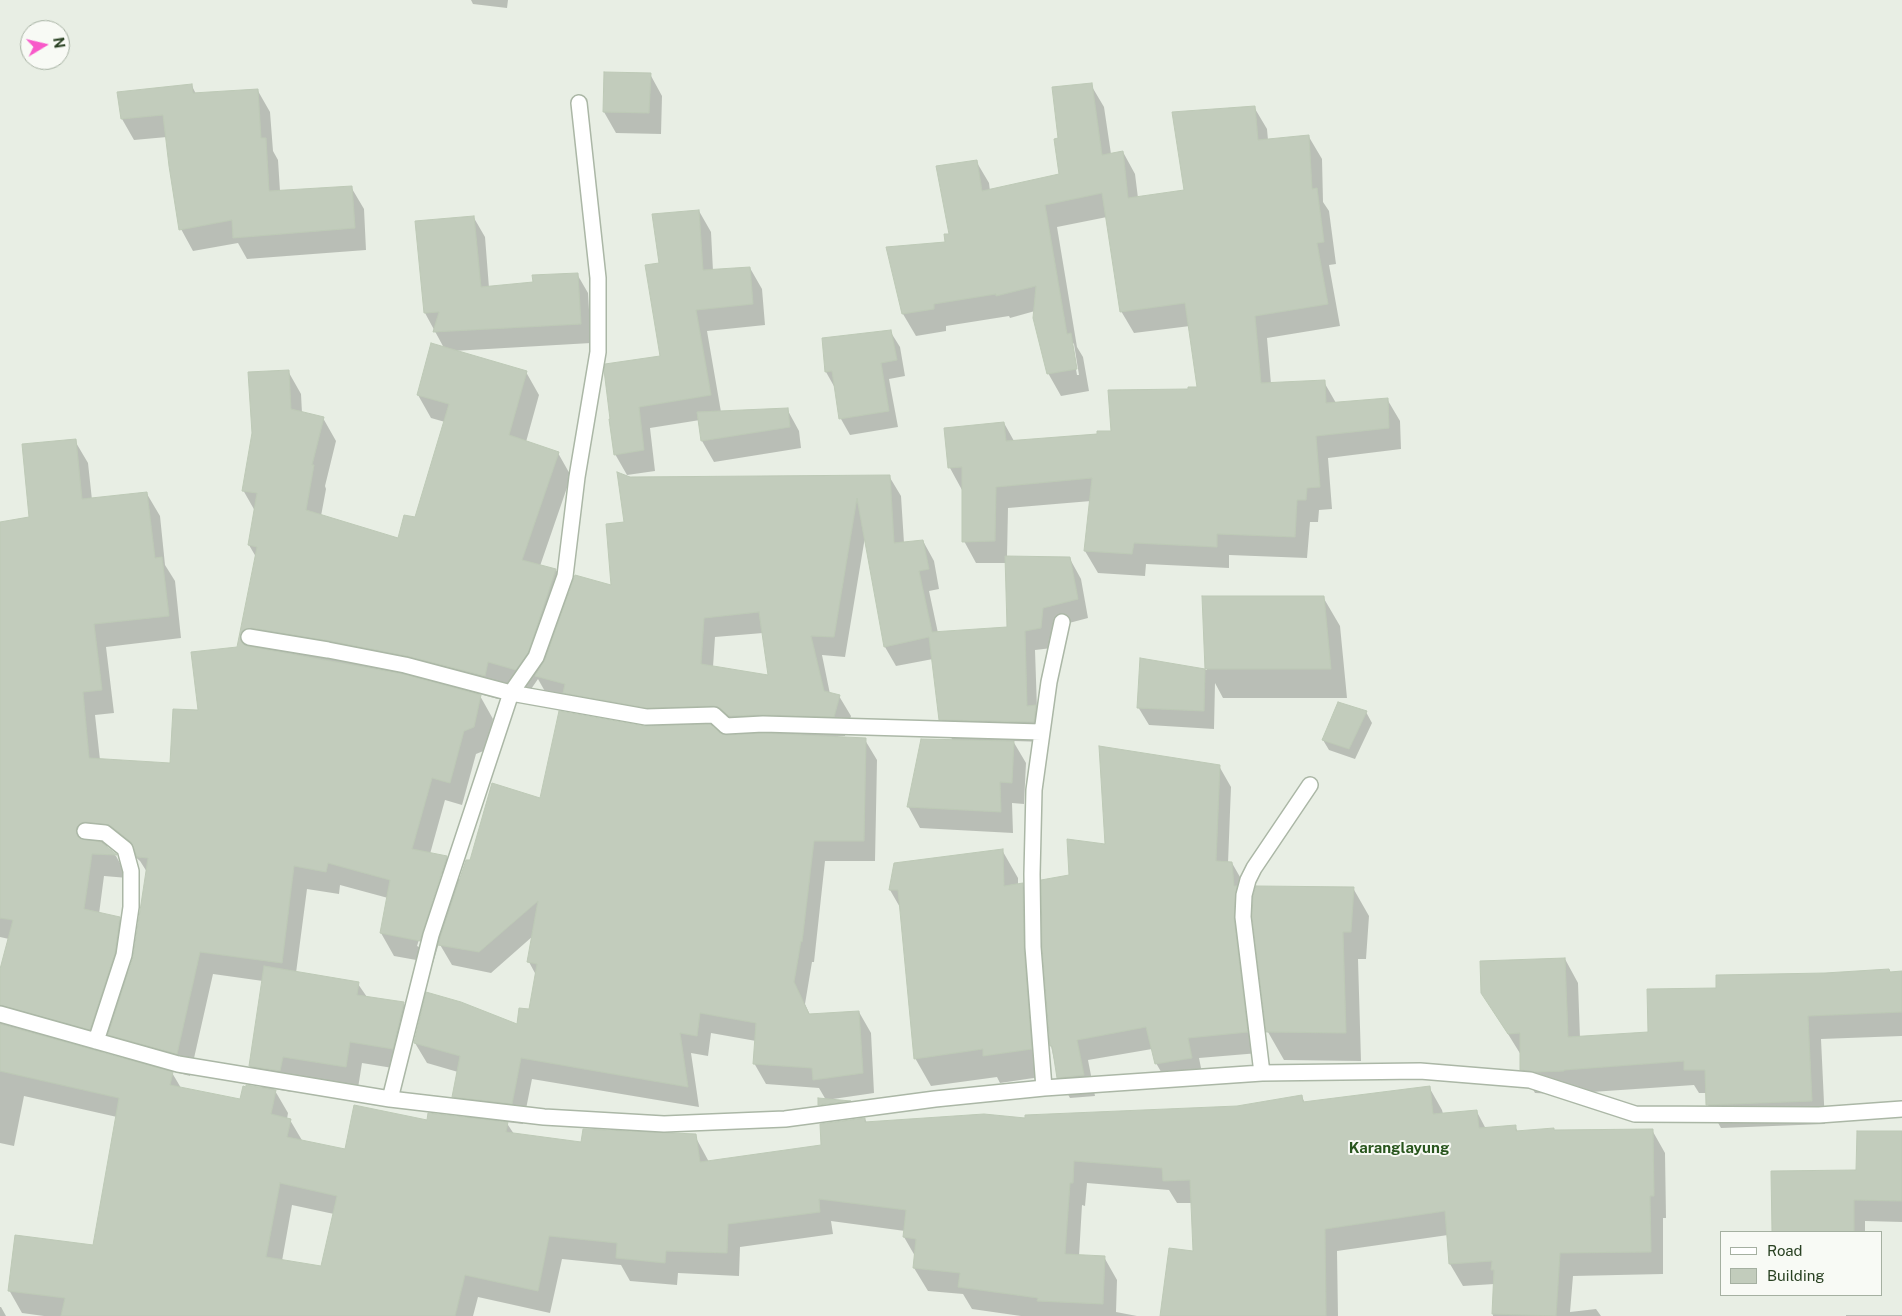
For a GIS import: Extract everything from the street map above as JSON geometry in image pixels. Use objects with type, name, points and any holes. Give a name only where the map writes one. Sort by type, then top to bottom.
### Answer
[{"type":"street","points":[[390,1099],[431,935],[511,693],[536,657],[565,576],[577,477],[598,352],[598,278],[579,103]]},
{"type":"street","points":[[1044,1088],[1033,948],[1034,790],[1041,732],[1062,622]]},
{"type":"street","points":[[249,637],[405,665],[511,693],[646,717],[714,715],[726,726],[763,724],[1041,732]]},
{"type":"street","points":[[1262,1073],[1243,916],[1244,895],[1254,868],[1310,785]]},
{"type":"street","points":[[85,831],[105,834],[125,849],[131,871],[131,907],[124,955],[96,1041]]},
{"type":"street","points":[[0,1014],[178,1064],[390,1099],[544,1117],[664,1124],[784,1119],[935,1099],[1044,1088],[1262,1073],[1420,1071],[1530,1080],[1635,1114],[1819,1115],[1902,1110]]},
{"type":"building","points":[[604,72],[651,73],[649,113],[603,112]]},
{"type":"building","points":[[1092,83],[1102,155],[1123,151],[1128,198],[1184,190],[1172,112],[1255,106],[1258,140],[1309,135],[1312,189],[1317,188],[1324,242],[1317,243],[1328,304],[1255,316],[1261,383],[1325,380],[1326,403],[1388,398],[1389,428],[1316,436],[1320,487],[1307,488],[1306,500],[1297,500],[1295,537],[1217,534],[1217,547],[1134,543],[1132,554],[1084,551],[1092,478],[996,487],[995,541],[962,542],[962,467],[948,468],[944,428],[1004,422],[1006,441],[1097,434],[1097,431],[1111,431],[1108,390],[1188,389],[1188,387],[1197,387],[1185,303],[1120,312],[1102,193],[1045,205],[1067,334],[1071,333],[1077,369],[1047,374],[1033,318],[1036,286],[996,296],[996,294],[934,304],[934,309],[902,314],[886,247],[945,242],[944,234],[949,234],[936,166],[977,160],[982,191],[1059,174],[1054,139],[1058,138],[1052,87]]},
{"type":"building","points":[[192,84],[193,93],[258,89],[261,138],[266,138],[269,191],[352,186],[355,228],[233,238],[232,220],[179,230],[163,115],[121,119],[117,92]]},
{"type":"building","points":[[699,210],[703,270],[750,267],[753,304],[696,310],[711,395],[639,407],[644,450],[614,455],[604,370],[605,364],[660,356],[645,265],[659,263],[652,214]]},
{"type":"building","points":[[474,216],[481,287],[533,282],[532,275],[578,273],[581,324],[433,332],[439,312],[424,313],[415,221]]},
{"type":"building","points":[[891,330],[897,360],[881,363],[889,411],[839,419],[832,371],[825,372],[822,338]]},
{"type":"building","points":[[431,343],[527,371],[509,435],[559,452],[522,560],[556,569],[528,653],[516,670],[488,662],[485,676],[407,656],[251,628],[242,631],[240,636],[243,644],[247,646],[403,674],[481,695],[474,727],[464,731],[450,783],[432,778],[412,849],[447,856],[420,941],[380,933],[390,880],[328,863],[326,872],[294,866],[282,963],[200,952],[177,1054],[108,1035],[133,957],[148,858],[137,857],[131,842],[111,826],[85,822],[81,823],[76,830],[79,838],[101,842],[117,855],[92,854],[84,909],[120,917],[115,953],[90,1030],[0,1005],[0,969],[13,920],[0,918],[0,522],[29,517],[22,444],[76,439],[82,499],[147,492],[155,558],[162,557],[169,616],[94,624],[102,690],[83,692],[89,758],[170,763],[173,709],[198,710],[191,652],[237,647],[257,547],[248,545],[257,493],[242,491],[252,433],[248,372],[289,370],[291,409],[324,417],[312,465],[314,465],[306,510],[398,538],[404,515],[415,517],[449,404],[417,395]]},
{"type":"building","points":[[788,408],[790,427],[701,441],[697,412]]},
{"type":"building","points":[[617,472],[630,477],[890,475],[894,543],[923,540],[929,569],[919,571],[932,632],[1007,627],[1005,556],[1070,557],[1078,599],[1043,608],[1041,628],[1025,631],[1027,706],[1036,705],[1034,722],[939,720],[929,637],[884,647],[857,498],[834,637],[811,636],[824,691],[840,695],[834,717],[729,716],[720,708],[714,706],[647,708],[563,693],[565,684],[535,676],[545,660],[575,575],[611,585],[606,524],[624,522]],"holes":[[[759,612],[768,675],[701,664],[704,618]]]},
{"type":"building","points":[[1202,596],[1324,596],[1331,669],[1205,669]]},
{"type":"building","points":[[1140,658],[1205,669],[1204,711],[1137,708]]},
{"type":"building","points":[[1338,702],[1367,711],[1349,749],[1322,740]]},
{"type":"building","points":[[559,711],[645,726],[710,724],[720,733],[726,735],[763,733],[866,738],[864,841],[814,841],[802,942],[794,982],[809,1014],[859,1011],[863,1073],[813,1080],[812,1068],[753,1064],[756,1023],[700,1013],[697,1036],[680,1033],[688,1087],[521,1058],[512,1104],[452,1097],[460,1056],[414,1043],[426,992],[461,1002],[517,1024],[519,1008],[529,1009],[537,964],[527,962],[538,901],[479,952],[438,945],[466,860],[470,860],[492,783],[540,798]]},
{"type":"building","points":[[921,739],[1014,741],[1012,783],[1000,782],[1001,812],[907,807]]},
{"type":"building","points":[[1099,746],[1220,765],[1216,861],[1232,862],[1234,886],[1237,886],[1234,918],[1248,1032],[1188,1038],[1192,1058],[1155,1064],[1146,1027],[1077,1040],[1084,1075],[1057,1078],[1052,1046],[1050,1046],[1042,947],[1041,880],[1069,875],[1067,839],[1105,844]]},
{"type":"building","points":[[1003,849],[1004,886],[1023,883],[1024,948],[1032,1049],[983,1056],[983,1049],[914,1059],[898,890],[889,890],[894,863]]},
{"type":"building","points":[[1256,886],[1354,887],[1351,932],[1343,932],[1346,1033],[1266,1032],[1252,917],[1253,896]]},
{"type":"building","points":[[1565,958],[1568,1037],[1648,1032],[1647,989],[1716,988],[1716,975],[1825,973],[1889,969],[1890,972],[1902,971],[1902,1012],[1808,1016],[1812,1101],[1706,1105],[1705,1070],[1684,1070],[1684,1061],[1564,1071],[1535,1072],[1520,1070],[1520,1033],[1508,1034],[1481,993],[1480,961]]},
{"type":"building","points":[[264,966],[359,982],[357,995],[404,1002],[393,1049],[350,1042],[346,1067],[283,1057],[280,1071],[249,1066]]},
{"type":"building","points":[[0,1024],[173,1072],[170,1085],[240,1099],[243,1086],[246,1087],[246,1085],[276,1090],[271,1114],[291,1119],[287,1137],[345,1149],[354,1105],[427,1120],[428,1113],[508,1122],[506,1132],[581,1142],[583,1129],[696,1134],[700,1162],[821,1145],[820,1124],[865,1118],[865,1122],[984,1114],[1025,1118],[1025,1115],[1237,1106],[1302,1095],[1303,1102],[1430,1086],[1433,1114],[1477,1110],[1479,1128],[1516,1125],[1516,1131],[1554,1128],[1554,1130],[1653,1129],[1654,1196],[1650,1196],[1651,1252],[1560,1253],[1556,1316],[1492,1314],[1494,1270],[1491,1270],[1492,1261],[1449,1264],[1445,1211],[1325,1229],[1326,1316],[1160,1316],[1169,1248],[1193,1251],[1190,1180],[1163,1181],[1162,1168],[1074,1161],[1073,1183],[1070,1183],[1065,1254],[1105,1256],[1103,1304],[1037,1301],[1038,1298],[958,1287],[960,1273],[913,1268],[916,1239],[903,1237],[906,1210],[819,1199],[820,1212],[728,1224],[727,1253],[666,1251],[665,1263],[616,1258],[617,1243],[549,1236],[538,1291],[465,1275],[455,1316],[61,1316],[65,1298],[8,1291],[15,1235],[93,1245],[119,1098],[0,1071]],"holes":[[[280,1183],[337,1196],[321,1266],[266,1257]]]},
{"type":"building","points":[[818,1098],[851,1101],[818,1105]]},
{"type":"building","points":[[1857,1131],[1902,1131],[1902,1201],[1854,1200],[1854,1231],[1772,1231],[1771,1171],[1856,1170]]},
{"type":"district","name":"Karanglayung","points":[[1399,1148]]}]
